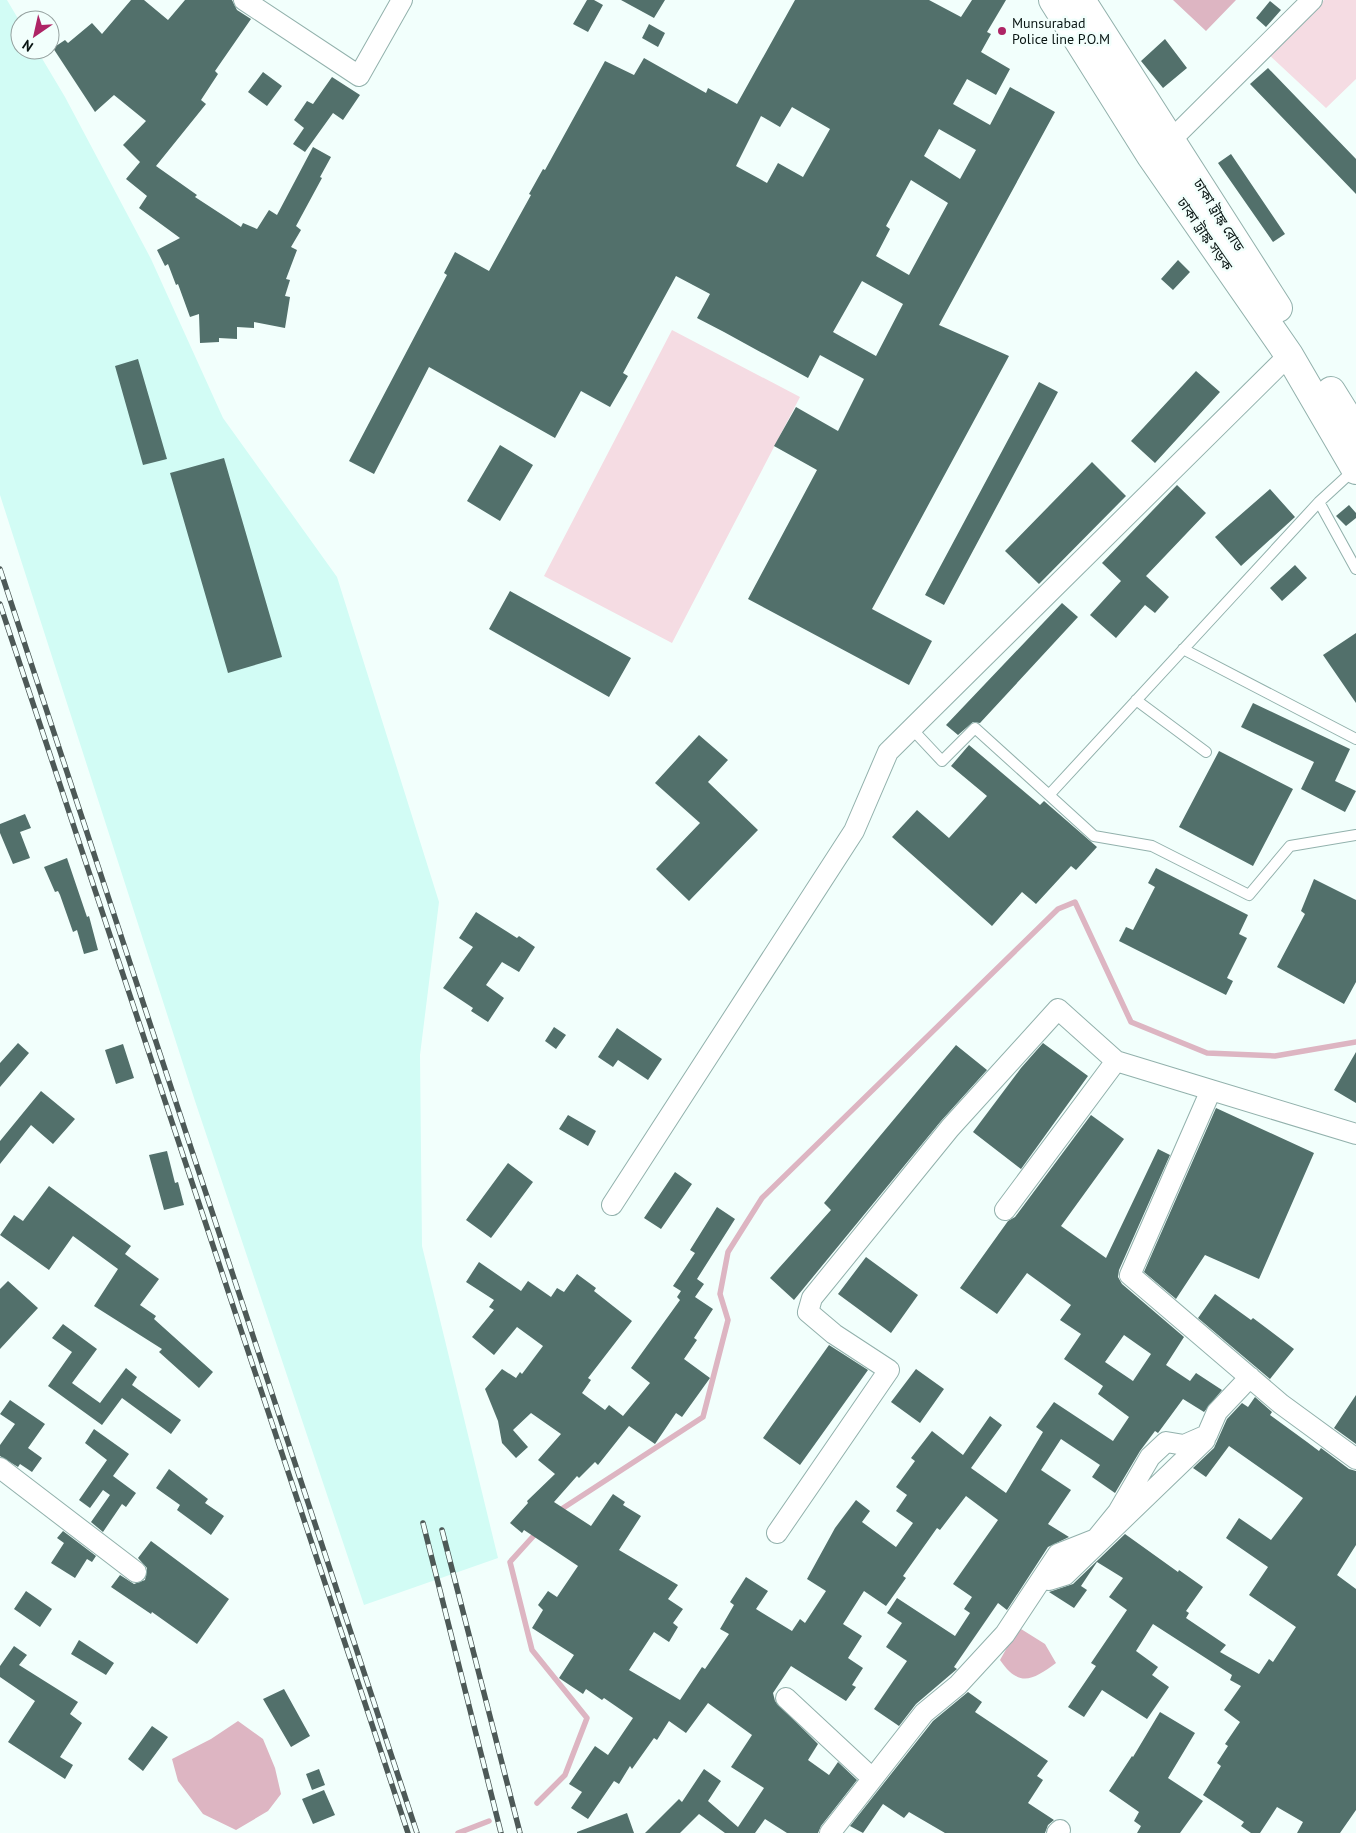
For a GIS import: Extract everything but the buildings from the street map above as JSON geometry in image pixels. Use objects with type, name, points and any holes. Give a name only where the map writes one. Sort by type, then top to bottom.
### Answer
[{"type":"main road","name":"ঢাকা ট্রাঙ্ক সড়ক","points":[[1053,0],[1152,156],[1289,355],[1356,469]]},
{"type":"main road","name":"ঢাকা ট্রাঙ্ক রোড","points":[[1081,0],[1356,431]]},
{"type":"street","points":[[244,0],[359,76],[402,0]]},
{"type":"street","points":[[1171,140],[1312,0]]},
{"type":"street","points":[[612,1205],[854,831],[888,752],[1289,355]]},
{"type":"street","points":[[777,1533],[889,1370],[834,1334],[808,1312],[812,1298],[950,1128],[1058,1009],[1116,1061],[1356,1134]]},
{"type":"street","points":[[1005,1210],[1116,1061]]},
{"type":"street","points":[[1211,1090],[1130,1275],[1255,1381],[1356,1459]]},
{"type":"street","points":[[1049,1580],[1065,1575],[1099,1545],[1255,1381]]},
{"type":"street","points":[[830,1833],[924,1713],[958,1685],[1005,1634],[1058,1554],[1096,1539],[1118,1512],[1150,1457],[1166,1442],[1184,1445],[1208,1435],[1217,1412],[1255,1381]]},
{"type":"street","points":[[0,1468],[136,1572]]},
{"type":"street","points":[[786,1698],[872,1778]]},
{"type":"lane","points":[[1049,795],[1319,502],[1356,469]]},
{"type":"lane","points":[[1319,502],[1356,569]]},
{"type":"lane","points":[[1183,649],[1356,739]]},
{"type":"lane","points":[[1136,700],[1206,752]]},
{"type":"lane","points":[[912,729],[942,761],[975,728],[1094,836],[1152,846],[1249,896],[1290,846],[1356,835]]},
{"type":"shaded area","points":[[0,0],[7,0],[13,10],[10,10],[10,60],[43,60],[65,97],[151,259],[223,418],[337,577],[439,902],[420,1055],[422,1246],[498,1558],[364,1605],[195,1101],[0,495]]},
{"type":"shaded area","points":[[1173,0],[1236,0],[1206,31]]},
{"type":"shaded area","points":[[1324,0],[1356,0],[1356,79],[1326,108],[1268,54]]},
{"type":"shaded area","points":[[672,330],[800,397],[672,643],[544,576]]},
{"type":"shaded area","points":[[1021,1629],[1045,1644],[1056,1663],[1033,1677],[1020,1678],[1014,1675],[1000,1660],[1009,1644]]},
{"type":"shaded area","points":[[238,1721],[263,1739],[275,1768],[281,1794],[268,1811],[236,1830],[203,1814],[178,1781],[172,1759],[211,1739]]},
{"type":"waterway","points":[[557,1512],[703,1417],[728,1320],[720,1294],[728,1252],[762,1198],[1058,909],[1075,902],[1131,1022],[1207,1053],[1275,1056],[1356,1042]]},
{"type":"waterway","points":[[537,1803],[565,1775],[587,1718],[532,1650],[510,1562],[538,1531]]},
{"type":"waterway","points":[[458,1833],[489,1821]]},
{"type":"railway","points":[[0,569],[417,1833]]},
{"type":"railway","points":[[0,604],[408,1833]]},
{"type":"railway","points":[[423,1523],[501,1833]]},
{"type":"railway","points":[[442,1530],[520,1833]]},
{"type":"place","name":"Munsurabad Police line P.O.M","points":[[1002,31]]}]
